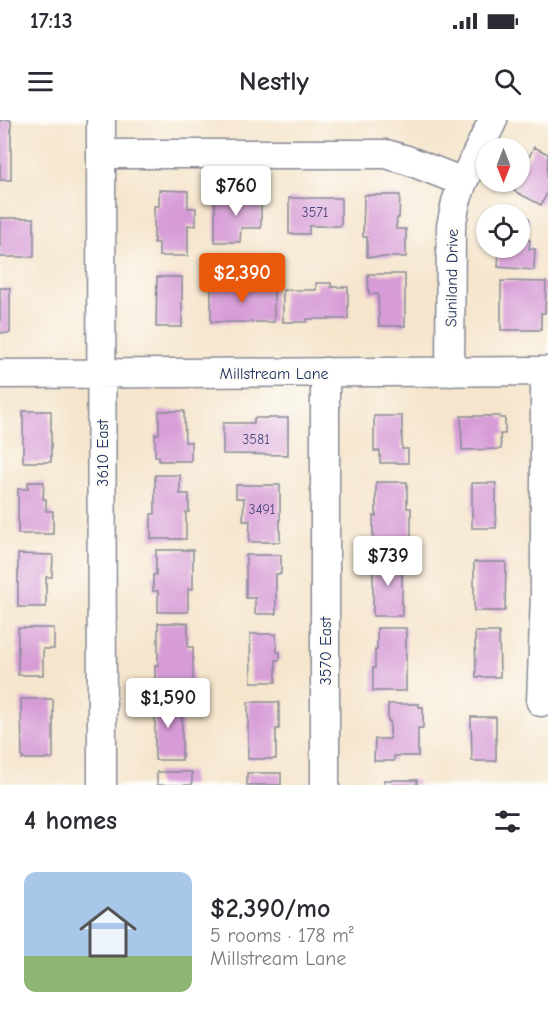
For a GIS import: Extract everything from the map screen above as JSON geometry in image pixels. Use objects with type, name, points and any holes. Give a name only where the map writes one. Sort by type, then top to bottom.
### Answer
[{"type":"street","name":"3610 East","points":[[101,120],[102,785]]},
{"type":"street","name":"Suniland Drive","points":[[450,372],[450,240],[453,214],[463,182],[493,120]]},
{"type":"street","points":[[101,154],[386,154],[463,182]]},
{"type":"street","name":"3570 East","points":[[325,372],[325,785]]},
{"type":"street","points":[[541,702],[545,594],[546,372]]},
{"type":"street","name":"Millstream Lane","points":[[0,374],[546,372]]},
{"type":"building","points":[[0,120],[11,120],[11,180],[0,180]]},
{"type":"building","points":[[534,147],[548,154],[548,191],[541,205],[516,192],[530,192],[530,155]]},
{"type":"building","points":[[159,190],[188,191],[188,208],[196,208],[196,226],[188,225],[188,256],[159,256],[159,243],[154,243],[154,206],[159,206]]},
{"type":"building","points":[[364,195],[400,195],[396,229],[406,229],[406,257],[367,257],[367,237],[363,237]]},
{"type":"building","points":[[215,197],[261,197],[261,228],[241,228],[240,242],[215,242]]},
{"type":"building","points":[[289,198],[341,198],[341,226],[309,226],[309,234],[289,234]]},
{"type":"building","points":[[0,218],[34,218],[34,257],[0,257]]},
{"type":"building","points":[[530,249],[535,249],[534,270],[498,267],[498,258],[530,258]]},
{"type":"building","points":[[368,274],[405,274],[405,326],[379,326],[378,294],[369,294]]},
{"type":"building","points":[[157,277],[182,277],[182,327],[156,327]]},
{"type":"building","points":[[501,281],[546,282],[545,313],[541,313],[541,330],[501,330]]},
{"type":"building","points":[[316,283],[331,283],[331,287],[348,287],[348,319],[307,319],[307,322],[283,322],[283,290],[316,290]]},
{"type":"building","points":[[211,287],[274,287],[274,322],[211,322]]},
{"type":"building","points":[[0,288],[10,288],[10,333],[0,333]]},
{"type":"building","points":[[23,411],[51,411],[51,462],[23,462]]},
{"type":"building","points":[[159,411],[184,411],[185,442],[191,442],[191,461],[159,461],[159,456],[155,456],[155,434],[159,434]]},
{"type":"building","points":[[374,416],[402,416],[402,449],[408,449],[408,463],[380,463],[380,451],[374,451]]},
{"type":"building","points":[[461,416],[505,418],[505,434],[500,434],[501,449],[462,450]]},
{"type":"building","points":[[254,418],[288,418],[288,455],[223,454],[223,423],[254,423]]},
{"type":"building","points":[[155,475],[180,475],[180,494],[189,494],[186,539],[151,539],[151,514],[155,514]]},
{"type":"building","points":[[28,482],[44,482],[43,499],[46,499],[46,511],[53,511],[53,534],[18,534],[18,489],[28,489]]},
{"type":"building","points":[[376,482],[407,482],[407,508],[411,508],[411,545],[373,545]]},
{"type":"building","points":[[472,483],[496,483],[496,528],[472,528]]},
{"type":"building","points":[[236,485],[280,485],[280,542],[249,542],[250,521],[243,521],[244,498],[236,498]]},
{"type":"building","points":[[156,550],[193,550],[193,589],[188,589],[188,612],[158,612],[158,591],[153,591],[153,575],[156,575]]},
{"type":"building","points":[[18,554],[53,555],[52,577],[46,577],[46,607],[18,607]]},
{"type":"building","points":[[246,555],[281,555],[281,574],[276,574],[276,614],[255,614],[255,598],[246,598]]},
{"type":"building","points":[[373,558],[402,558],[402,616],[373,616]]},
{"type":"building","points":[[474,562],[506,562],[505,611],[474,611]]},
{"type":"building","points":[[158,623],[188,623],[188,647],[193,647],[193,687],[155,686],[155,665],[158,665]]},
{"type":"building","points":[[18,628],[54,628],[54,649],[43,649],[43,675],[18,675]]},
{"type":"building","points":[[377,628],[406,628],[406,691],[373,691]]},
{"type":"building","points":[[475,632],[499,632],[500,677],[476,677]]},
{"type":"building","points":[[250,634],[276,634],[280,660],[276,660],[276,682],[251,682]]},
{"type":"building","points":[[155,698],[182,698],[182,760],[155,760]]},
{"type":"building","points":[[21,699],[53,699],[53,759],[22,759]]},
{"type":"building","points":[[248,702],[279,702],[276,759],[248,759]]},
{"type":"building","points":[[388,704],[419,704],[419,707],[423,707],[423,728],[418,728],[418,756],[394,756],[394,761],[374,761],[375,739],[390,739]]},
{"type":"building","points":[[471,717],[496,717],[496,761],[472,761]]},
{"type":"building","points":[[157,772],[192,772],[192,785],[157,785]]},
{"type":"building","points":[[247,773],[281,773],[281,785],[247,785]]},
{"type":"building","points":[[384,780],[417,780],[417,785],[384,785]]}]
